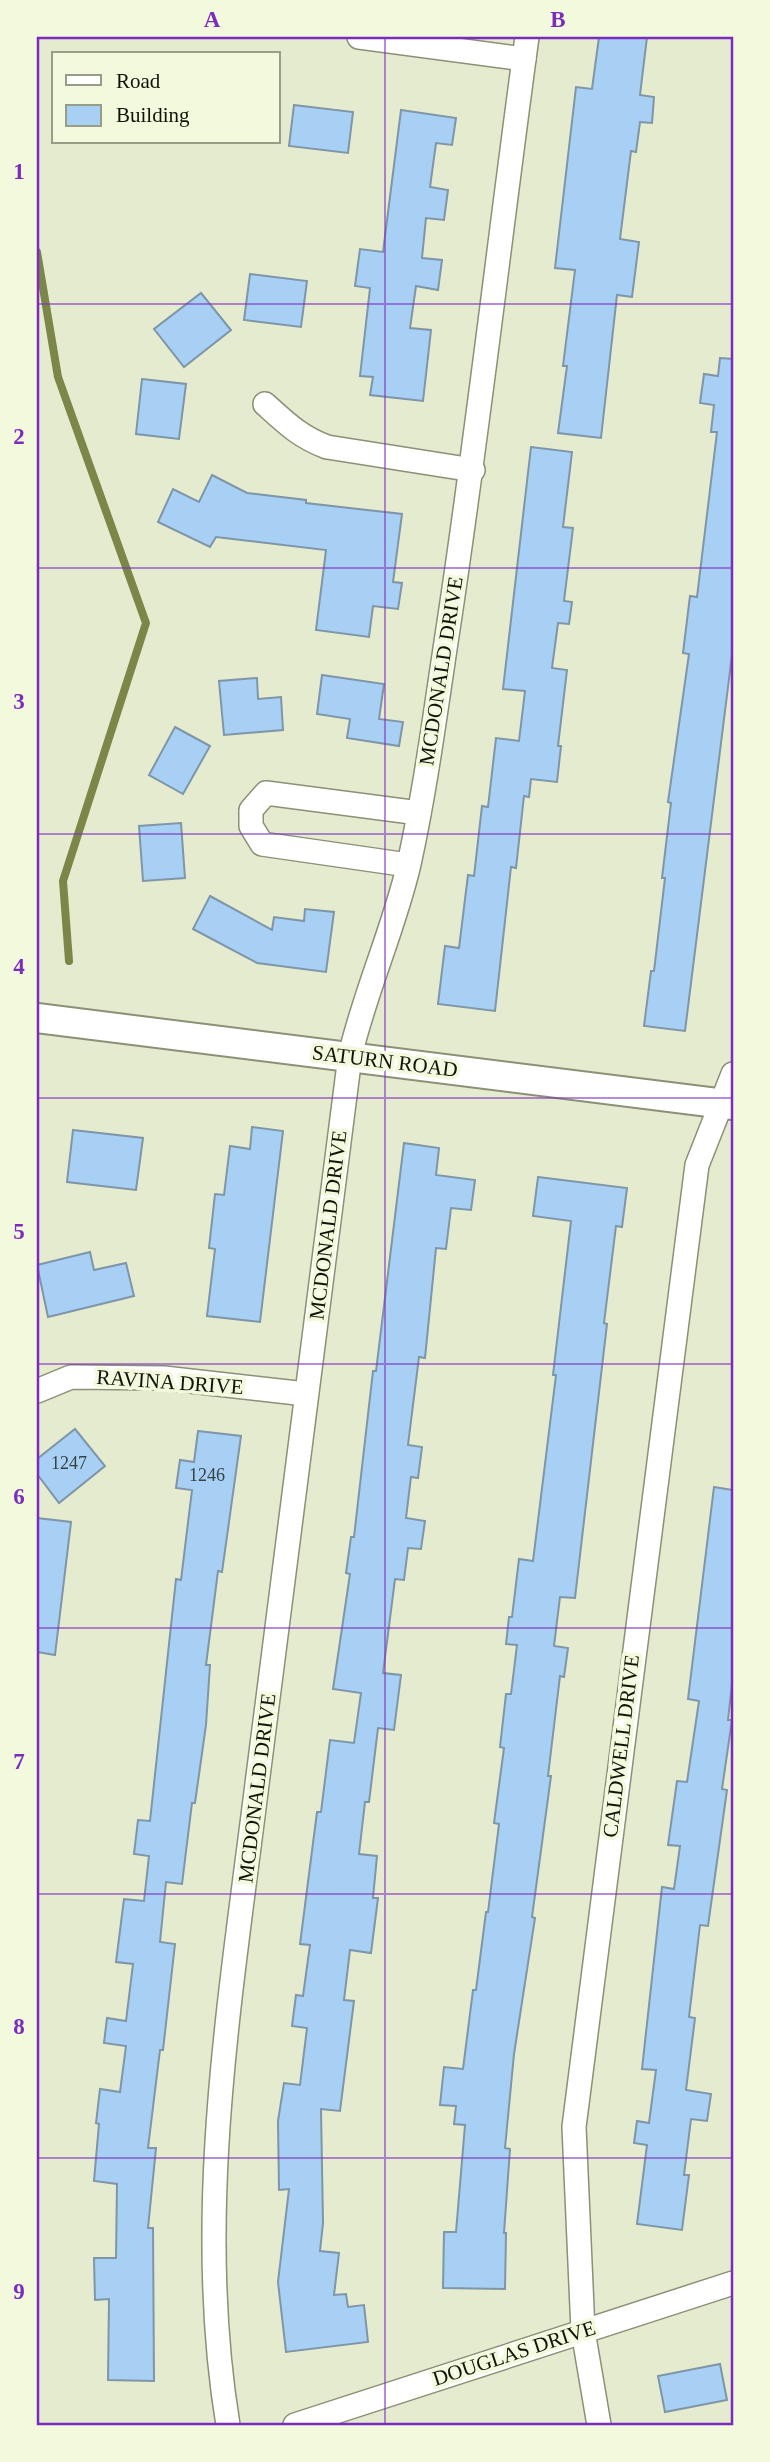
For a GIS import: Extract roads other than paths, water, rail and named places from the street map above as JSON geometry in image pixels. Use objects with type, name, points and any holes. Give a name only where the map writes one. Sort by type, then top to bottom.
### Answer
[{"type":"street","points":[[359,37],[526,48]]},
{"type":"street","name":"MCDONALD DRIVE","points":[[228,2425],[213,2247],[216,2156],[233,1972],[350,1056],[356,1029],[378,971],[408,865],[419,813],[473,470],[526,48]]},
{"type":"street","points":[[265,404],[294,431],[327,447],[473,470]]},
{"type":"street","points":[[408,865],[262,844],[251,826],[251,810],[266,793],[419,813]]},
{"type":"street","name":"SATURN ROAD","points":[[37,1018],[727,1105]]},
{"type":"street","name":"CALDWELL DRIVE","points":[[599,2425],[583,2331],[574,2127],[697,1165],[727,1105],[733,1074]]},
{"type":"street","name":"RAVINA DRIVE","points":[[37,1391],[71,1377],[164,1377],[306,1394]]},
{"type":"street","name":"DOUGLAS DRIVE","points":[[295,2425],[733,2283]]},
{"type":"waterway","points":[[37,252],[58,377],[146,623],[63,881],[69,961]]}]
